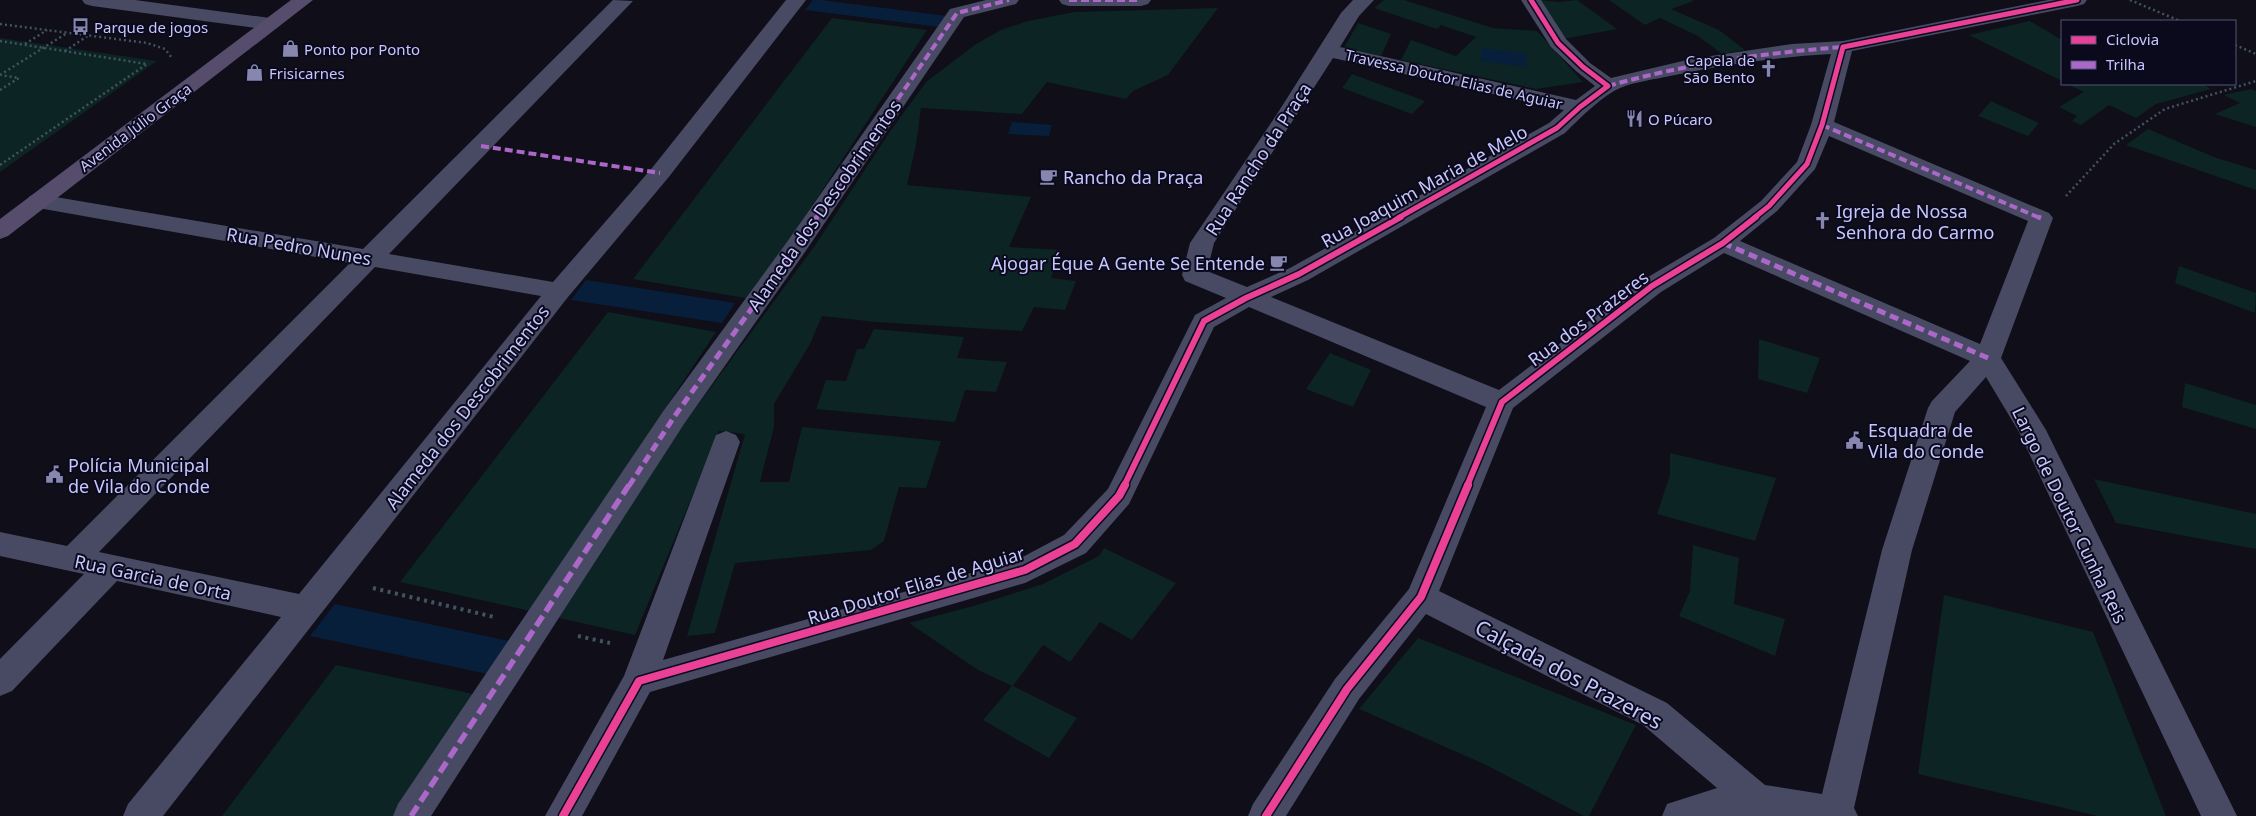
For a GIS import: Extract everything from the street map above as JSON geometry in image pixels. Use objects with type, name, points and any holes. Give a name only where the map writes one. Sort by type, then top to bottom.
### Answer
[{"type":"main road","name":"Avenida Júlio Graça","points":[[0,231],[303,0]]},
{"type":"street","points":[[92,0],[270,24]]},
{"type":"street","name":"Alameda dos Descobrimentos","points":[[141,816],[559,291],[660,173],[795,0]]},
{"type":"street","name":"Alameda dos Descobrimentos","points":[[411,816],[674,417],[796,247],[957,13],[1009,0]]},
{"type":"street","points":[[1070,0],[1141,0]]},
{"type":"street","name":"Rua Rancho da Praça","points":[[1246,298],[1194,274],[1202,243],[1351,13],[1364,0]]},
{"type":"street","points":[[1531,0],[1558,43],[1583,67],[1608,86]]},
{"type":"street","name":"Rua Joaquim Maria de Melo","points":[[1246,298],[1299,274],[1557,128],[1580,106],[1608,86],[1648,74],[1691,65],[1792,50],[1843,47],[2077,0]]},
{"type":"street","points":[[72,560],[623,1]]},
{"type":"street","name":"Rua dos Prazeres","points":[[1266,816],[1347,689],[1421,597],[1502,402],[1652,286],[1723,243],[1769,206],[1806,164],[1822,125],[1843,47]]},
{"type":"street","name":"Travessa Doutor Elias de Aguiar","points":[[1328,51],[1580,106]]},
{"type":"street","points":[[1680,816],[1724,802],[1757,800],[1801,805],[1838,815],[1897,550],[1942,408],[1988,358],[2041,218],[1822,125]]},
{"type":"street","name":"Rua Pedro Nunes","points":[[38,201],[559,291]]},
{"type":"street","points":[[1723,243],[1988,358]]},
{"type":"street","points":[[1246,298],[1502,402]]},
{"type":"street","name":"Rua Doutor Elias de Aguiar","points":[[644,667],[882,613],[1025,570],[1075,544],[1119,496],[1204,321],[1246,298]]},
{"type":"street","name":"Largo de Doutor Cunha Reis","points":[[1988,358],[2032,430],[2219,816]]},
{"type":"street","points":[[563,816],[644,667],[726,442]]},
{"type":"street","name":"Rua Garcia de Orta","points":[[0,544],[307,609]]},
{"type":"street","points":[[0,681],[110,567]]},
{"type":"street","name":"Calçada dos Prazeres","points":[[1421,597],[1655,714],[1757,800]]},
{"type":"path","points":[[2130,0],[2178,20]]},
{"type":"path","points":[[0,24],[90,35],[162,47],[170,53],[173,60]]},
{"type":"path","points":[[24,45],[48,30]]},
{"type":"path","points":[[0,75],[68,32]]},
{"type":"path","points":[[65,51],[90,35]]},
{"type":"path","points":[[0,41],[147,64],[0,165]]},
{"type":"path","points":[[2236,45],[2256,54]]},
{"type":"path","points":[[0,75],[19,78],[0,90]]},
{"type":"path","points":[[2041,218],[2071,192],[2114,144],[2165,109],[2256,81]]},
{"type":"path","points":[[331,578],[536,627],[644,667]]},
{"type":"green space","points":[[1384,0],[1404,0],[1493,28],[1537,31],[1583,82],[1536,89],[1401,60],[1411,40],[1456,56],[1476,37],[1441,25],[1437,29],[1374,8]]},
{"type":"green space","points":[[1539,0],[1559,2],[1577,0],[1617,29],[1563,39]]},
{"type":"green space","points":[[1609,0],[1692,0],[1694,1],[1671,9],[1719,30],[1745,50],[1722,54],[1698,36],[1660,18],[1645,25]]},
{"type":"green space","points":[[1218,8],[1168,75],[1133,91],[1126,99],[1047,82],[1022,114],[921,108],[916,145],[907,185],[1031,197],[1009,247],[1061,250],[1051,278],[1076,281],[1065,310],[1034,307],[1022,331],[876,322],[822,316],[810,344],[774,404],[774,427],[760,482],[789,482],[802,427],[941,441],[926,488],[899,487],[884,541],[871,550],[735,563],[715,633],[687,636],[745,434],[719,431],[635,635],[559,618],[656,462],[816,244],[891,130],[926,82],[976,44],[1001,30],[1028,21],[1075,12]]},
{"type":"green space","points":[[832,18],[927,30],[751,299],[633,279]]},
{"type":"green space","points":[[2030,21],[2061,39],[2061,81],[1969,35]]},
{"type":"green space","points":[[1358,23],[1391,34],[1381,56],[1344,48]]},
{"type":"green space","points":[[0,38],[157,61],[0,172]]},
{"type":"green space","points":[[1352,74],[1425,101],[1412,114],[1342,88]]},
{"type":"green space","points":[[2069,85],[2204,85],[2211,89],[2156,104],[2136,118],[2109,105],[2081,125],[2072,121],[2077,116],[2059,107],[2084,92]]},
{"type":"green space","points":[[2251,89],[2256,91],[2256,127],[2215,114],[2240,103],[2224,95]]},
{"type":"green space","points":[[1991,101],[2039,123],[2028,136],[1978,116]]},
{"type":"green space","points":[[2148,129],[2214,157],[2256,170],[2256,190],[2126,145]]},
{"type":"green space","points":[[2179,266],[2256,293],[2255,313],[2175,283]]},
{"type":"green space","points":[[608,312],[716,332],[530,611],[400,582]]},
{"type":"green space","points":[[874,329],[964,337],[957,358],[1007,362],[996,392],[965,390],[955,422],[816,409],[826,380],[846,381],[857,349],[864,349]]},
{"type":"green space","points":[[1759,339],[1820,358],[1807,393],[1758,379]]},
{"type":"green space","points":[[1330,353],[1371,370],[1353,407],[1306,389]]},
{"type":"green space","points":[[2185,383],[2256,405],[2256,429],[2182,407]]},
{"type":"green space","points":[[1670,453],[1776,478],[1755,541],[1657,514],[1670,475]]},
{"type":"green space","points":[[2094,479],[2256,514],[2256,549],[2116,523]]},
{"type":"green space","points":[[1693,545],[1739,558],[1734,604],[1785,619],[1775,656],[1679,616],[1690,591]]},
{"type":"green space","points":[[1104,548],[1176,583],[1132,640],[1100,622],[1070,662],[1043,645],[1013,686],[1077,718],[1049,758],[983,720],[1012,686],[978,670],[909,623],[977,605],[1043,584],[1099,556]]},
{"type":"green space","points":[[1944,595],[2093,632],[2166,816],[2098,816],[1918,774]]},
{"type":"green space","points":[[1418,638],[1636,725],[1589,816],[1584,816],[1484,764],[1359,709]]},
{"type":"green space","points":[[336,665],[478,695],[397,816],[222,816]]},
{"type":"water","points":[[813,0],[947,16],[940,27],[805,10]]},
{"type":"water","points":[[1482,48],[1527,54],[1527,67],[1480,61]]},
{"type":"water","points":[[1012,122],[1052,125],[1049,136],[1008,134]]},
{"type":"water","points":[[586,280],[735,303],[722,323],[571,300]]},
{"type":"water","points":[[335,604],[509,641],[488,674],[310,636]]},
{"type":"marked path","points":[[411,816],[674,417],[796,247],[957,13],[1009,0]]},
{"type":"marked path","points":[[1069,0],[1141,0]]},
{"type":"marked path","points":[[1608,86],[1666,71],[1754,55],[1843,47]]},
{"type":"marked path","points":[[1822,125],[2041,218]]},
{"type":"marked path","points":[[481,146],[660,173]]},
{"type":"marked path","points":[[1723,243],[1988,358]]},
{"type":"cycle path","points":[[563,816],[639,681],[1025,570],[1075,544],[1119,496],[1204,321],[1246,298],[1299,274],[1557,128],[1580,107],[1608,86],[1583,67],[1558,43],[1531,0]]},
{"type":"cycle path","points":[[1266,816],[1347,689],[1421,597],[1502,402],[1652,286],[1723,243],[1769,206],[1807,164],[1822,125],[1843,47],[2077,0]]},
{"type":"place","name":"Parque de jogos","points":[[80,27]]},
{"type":"place","name":"Ponto por Ponto","points":[[290,49]]},
{"type":"place","name":"Capela de São Bento","points":[[1769,69]]},
{"type":"place","name":"Frisicarnes","points":[[255,73]]},
{"type":"place","name":"O Púcaro","points":[[1634,119]]},
{"type":"place","name":"Rancho da Praça","points":[[1049,177]]},
{"type":"place","name":"Igreja de Nossa Senhora do Carmo","points":[[1822,221]]},
{"type":"place","name":"Ajogar Éque A Gente Se Entende","points":[[1279,263]]},
{"type":"place","name":"Esquadra de Vila do Conde","points":[[1854,440]]},
{"type":"place","name":"Polícia Municipal de Vila do Conde","points":[[54,475]]}]
